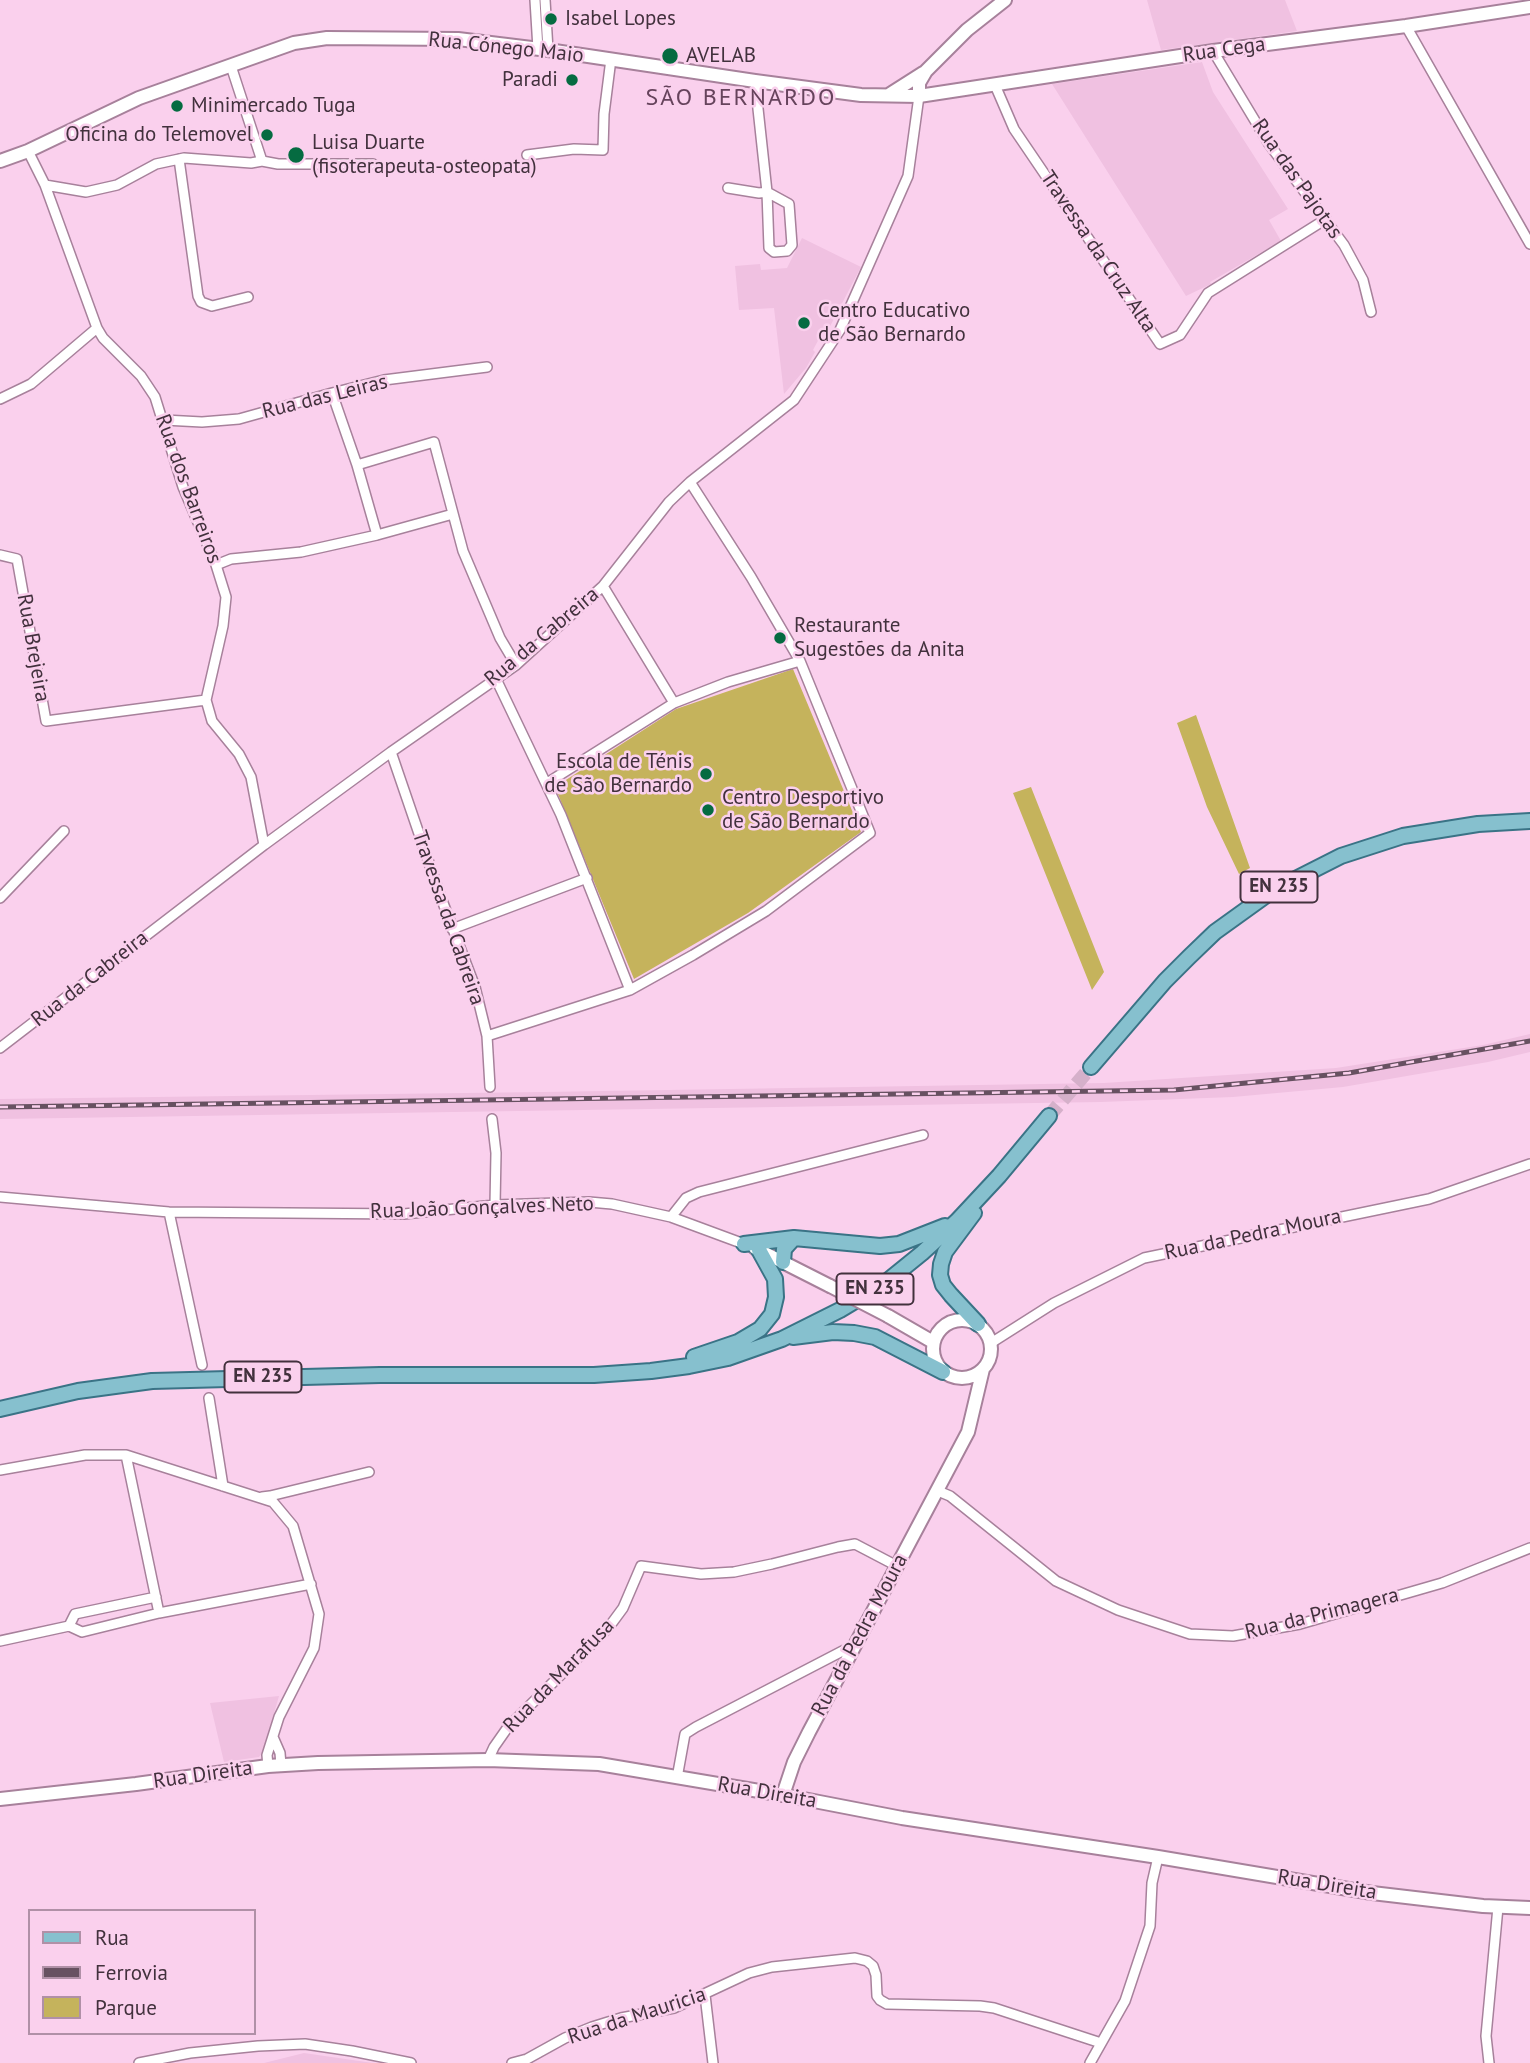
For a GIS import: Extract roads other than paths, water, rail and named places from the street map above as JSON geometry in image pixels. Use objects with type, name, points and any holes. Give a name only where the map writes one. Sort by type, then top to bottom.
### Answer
[{"type":"main road","points":[[890,94],[926,71],[967,30],[1005,0]]},
{"type":"main road","name":"Rua Cega","points":[[919,96],[1213,51],[1406,26],[1512,5],[1530,7]]},
{"type":"main road","name":"Rua Cónego Maio","points":[[0,162],[139,98],[293,43],[327,38],[458,39],[861,95],[919,96]]},
{"type":"main road","points":[[919,96],[919,83],[926,71]]},
{"type":"main road","name":"EN 235","points":[[1091,1067],[1189,957],[1215,932],[1272,891],[1341,856],[1403,836],[1478,824],[1530,821]]},
{"type":"main road","name":"EN 235","points":[[0,1409],[78,1391],[152,1381],[393,1375],[568,1375],[651,1371],[728,1358],[782,1339],[840,1310],[885,1283],[957,1221],[1049,1116]]},
{"type":"main road","points":[[782,1339],[854,1332],[875,1337],[952,1377],[970,1378],[984,1369],[991,1352],[988,1336],[943,1285],[940,1275],[945,1252],[999,1176]]},
{"type":"main road","points":[[744,1244],[794,1238],[880,1246],[899,1244],[957,1221]]},
{"type":"main road","points":[[775,1279],[786,1264],[784,1249],[794,1238]]},
{"type":"main road","name":"Rua João Gonçalves Neto","points":[[744,1244],[888,1316],[933,1342]]},
{"type":"main road","points":[[651,1371],[738,1342],[760,1329],[772,1314],[776,1297],[775,1279],[759,1250]]},
{"type":"main road","points":[[943,1372],[934,1359],[933,1342],[937,1334],[943,1326],[951,1322],[960,1320],[978,1324]]},
{"type":"main road","name":"Rua da Pedra Moura","points":[[783,1795],[794,1762],[968,1432],[984,1369]]},
{"type":"main road","points":[[962,1379],[969,1385],[977,1402]]},
{"type":"main road","name":"Rua Direita","points":[[0,1799],[318,1763],[488,1760],[599,1764],[902,1818],[1158,1857],[1371,1894],[1530,1908]]},
{"type":"street","points":[[535,0],[543,49]]},
{"type":"street","points":[[543,49],[545,0]]},
{"type":"street","points":[[1406,26],[1530,244]]},
{"type":"street","name":"Rua das Pajotas","points":[[1213,51],[1269,144],[1344,245],[1363,281],[1371,312]]},
{"type":"street","points":[[527,155],[575,149],[603,150],[604,114],[611,59]]},
{"type":"street","points":[[231,66],[262,161]]},
{"type":"street","points":[[728,188],[766,192],[789,204],[792,245],[787,251],[774,252],[769,248],[766,192],[755,81]]},
{"type":"street","name":"Travessa da Cruz Alta","points":[[995,85],[1014,129],[1160,344],[1180,335],[1208,293],[1326,219]]},
{"type":"street","name":"Rua da Cabreira","points":[[0,1048],[264,845],[516,665],[603,586],[669,502],[690,482],[794,400],[841,330],[908,176],[919,96]]},
{"type":"street","name":"Rua dos Barreiros","points":[[28,151],[45,185],[97,328],[103,338],[141,376],[155,397],[184,487],[216,565],[226,597],[223,626],[206,700]]},
{"type":"street","points":[[179,159],[198,296],[201,302],[212,306],[248,297]]},
{"type":"street","points":[[45,185],[86,192],[117,185],[156,164],[179,159],[251,163],[262,161],[278,164],[373,164]]},
{"type":"street","points":[[0,399],[32,384],[97,328]]},
{"type":"street","name":"Rua das Leiras","points":[[164,420],[202,422],[239,419],[384,380],[487,367]]},
{"type":"street","points":[[331,393],[357,465],[377,535]]},
{"type":"street","points":[[357,465],[434,442],[463,551],[500,638],[516,665]]},
{"type":"street","points":[[487,1036],[629,990],[766,911],[870,833],[800,661],[751,577],[690,482]]},
{"type":"street","points":[[216,565],[231,559],[300,552],[453,514]]},
{"type":"street","name":"Rua Brejeira","points":[[0,555],[17,559],[46,721],[206,700]]},
{"type":"street","points":[[603,586],[674,702]]},
{"type":"street","points":[[547,783],[674,702],[728,682],[800,661]]},
{"type":"street","points":[[496,679],[547,783],[587,878],[629,990]]},
{"type":"street","points":[[206,700],[212,721],[239,754],[251,777],[264,845]]},
{"type":"street","name":"Travessa da Cabreira","points":[[391,752],[406,801],[475,987],[487,1036],[490,1087]]},
{"type":"street","points":[[0,898],[64,831]]},
{"type":"street","points":[[452,929],[587,878]]},
{"type":"street","points":[[492,1119],[496,1153],[495,1205]]},
{"type":"street","points":[[670,1217],[686,1198],[699,1192],[923,1135]]},
{"type":"street","name":"Rua da Pedra Moura","points":[[991,1343],[1054,1303],[1144,1258],[1429,1199],[1530,1164]]},
{"type":"street","name":"Rua João Gonçalves Neto","points":[[0,1197],[169,1212],[404,1214],[495,1205],[589,1202],[670,1217],[744,1244]]},
{"type":"street","points":[[169,1212],[202,1365]]},
{"type":"street","points":[[209,1398],[223,1486]]},
{"type":"street","points":[[0,1470],[85,1455],[126,1455],[273,1502],[293,1526],[319,1614],[314,1648],[288,1696],[267,1755],[274,1766]]},
{"type":"street","points":[[126,1455],[159,1613]]},
{"type":"street","points":[[258,1497],[369,1472]]},
{"type":"street","name":"Rua da Primagera","points":[[937,1491],[950,1496],[1056,1581],[1118,1610],[1190,1633],[1233,1636],[1300,1624],[1442,1583],[1530,1548]]},
{"type":"street","name":"Rua da Marafusa","points":[[488,1760],[508,1727],[609,1626],[623,1608],[641,1566],[701,1574],[734,1572],[855,1544],[897,1566]]},
{"type":"street","points":[[0,1641],[69,1626],[82,1632],[159,1613],[311,1584]]},
{"type":"street","points":[[69,1626],[75,1614],[156,1597]]},
{"type":"street","points":[[677,1778],[685,1734],[854,1646]]},
{"type":"street","points":[[1090,2063],[1125,2001],[1150,1926],[1158,1857]]},
{"type":"street","points":[[1489,2063],[1486,2036],[1498,1907]]},
{"type":"street","name":"Rua da Mauricia","points":[[512,2063],[527,2059],[592,2027],[621,2018],[674,2008],[749,1973],[772,1967],[855,1958],[867,1961],[873,1966],[877,1996],[887,2004],[994,2008],[1101,2043]]},
{"type":"street","points":[[705,1994],[713,2063]]},
{"type":"street","points":[[139,2063],[191,2058],[258,2046],[305,2044],[411,2063]]},
{"type":"tunnel","points":[[1049,1116],[1091,1067]]},
{"type":"railway","points":[[0,1107],[1174,1090],[1349,1073],[1530,1041]]},
{"type":"place","name":"Isabel Lopes","points":[[551,19]]},
{"type":"place","name":"AVELAB","points":[[670,56]]},
{"type":"place","name":"Paradi","points":[[572,80]]},
{"type":"place","name":"Minimercado Tuga","points":[[177,106]]},
{"type":"place","name":"Oficina do Telemovel","points":[[267,135]]},
{"type":"place","name":"Luisa Duarte (fisoterapeuta-osteopata)","points":[[296,155]]},
{"type":"place","name":"Centro Educativo de São Bernardo","points":[[804,323]]},
{"type":"place","name":"Restaurante Sugestões da Anita","points":[[780,638]]},
{"type":"place","name":"Escola de Ténis de São Bernardo","points":[[706,774]]},
{"type":"place","name":"Centro Desportivo de São Bernardo","points":[[708,810]]},
{"type":"district","name":"SÃO BERNARDO","points":[[741,98]]}]
